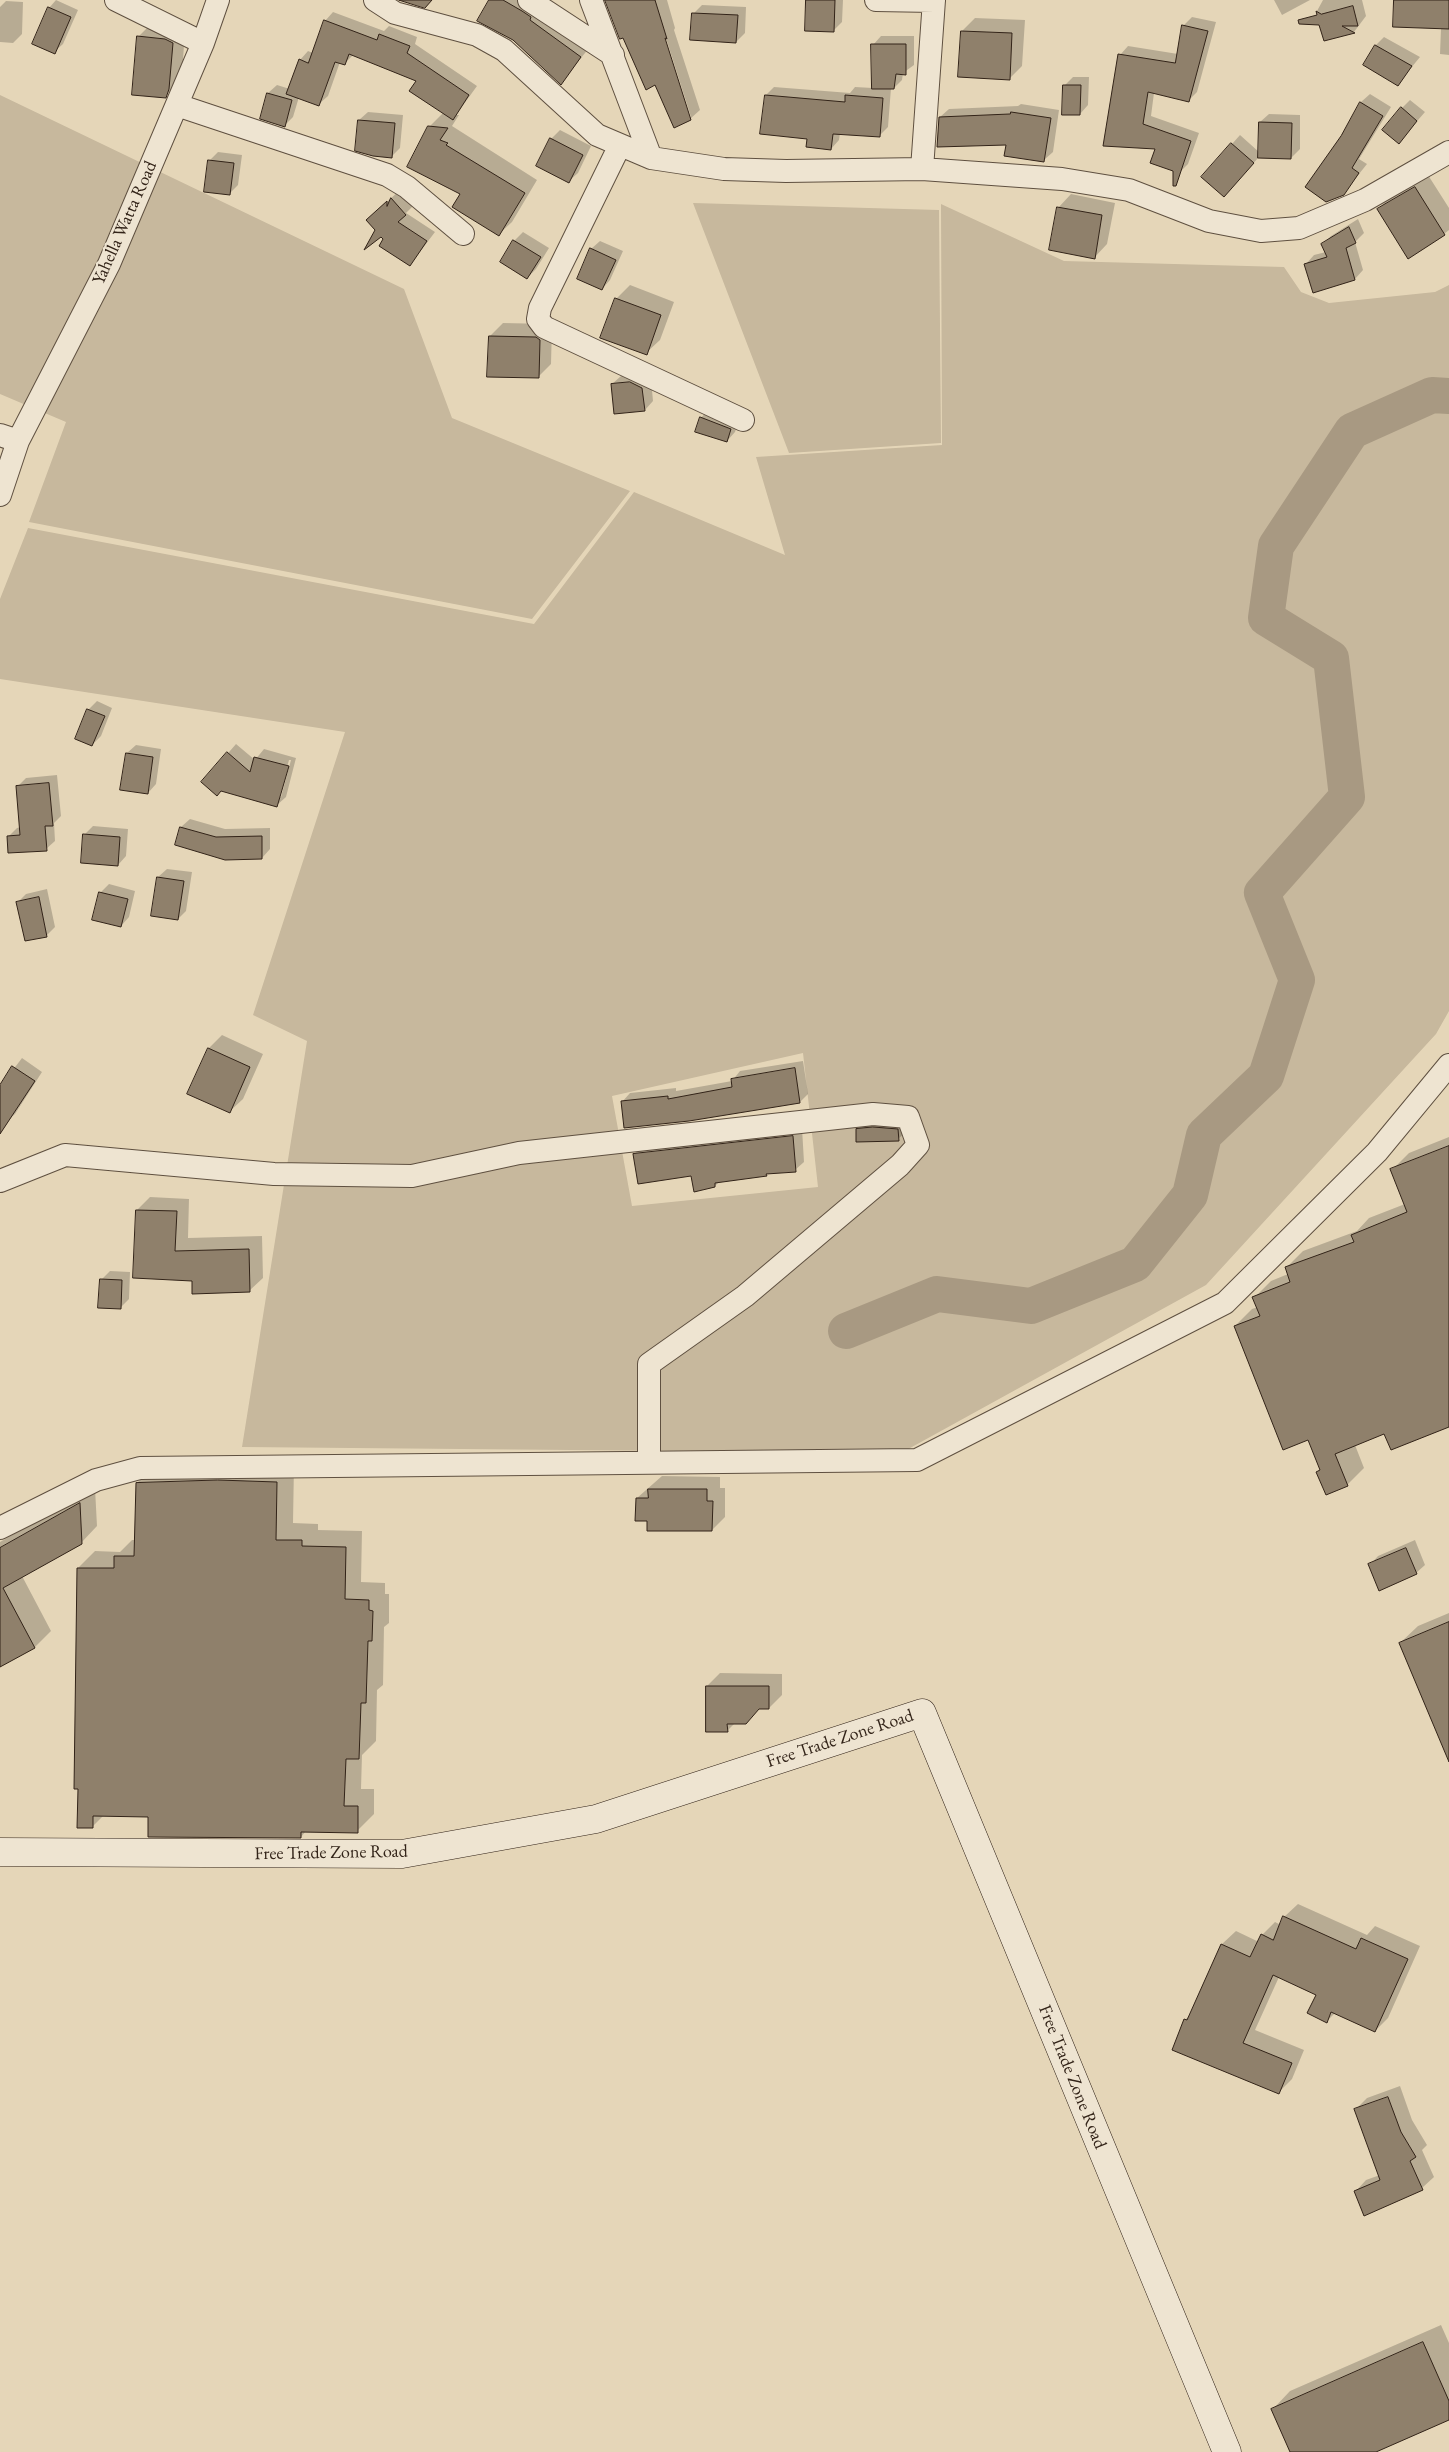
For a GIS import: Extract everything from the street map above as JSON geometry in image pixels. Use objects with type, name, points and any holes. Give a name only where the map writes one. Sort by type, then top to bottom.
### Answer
[{"type":"street","points":[[116,0],[203,43]]},
{"type":"street","name":"Yahella Watta Road","points":[[0,495],[9,438],[109,264],[203,43],[218,0]]},
{"type":"street","points":[[375,0],[395,12],[477,35],[504,50],[597,135],[650,158],[724,169],[786,171],[922,169],[1062,179],[1128,190],[1209,221],[1261,231],[1299,228],[1366,200],[1449,152]]},
{"type":"street","points":[[529,0],[613,55]]},
{"type":"street","points":[[591,0],[650,158]]},
{"type":"street","points":[[876,0],[934,0],[922,169]]},
{"type":"street","points":[[177,105],[388,175],[407,187],[463,234]]},
{"type":"street","points":[[620,144],[540,308],[538,319],[544,327],[743,420]]},
{"type":"street","points":[[0,1528],[96,1480],[140,1468],[649,1461],[917,1460],[1226,1303],[1376,1152],[1449,1065]]},
{"type":"street","points":[[0,1181],[65,1155],[274,1174],[412,1176],[519,1153],[873,1114],[908,1117],[918,1145],[900,1165],[745,1296],[650,1364],[649,1461]]},
{"type":"street","name":"Free Trade Zone Road","points":[[0,1852],[402,1854],[596,1819],[922,1713],[1227,2452]]},
{"type":"shaded area","points":[[0,95],[404,289],[452,418],[630,491],[532,619],[29,522],[66,422],[0,394]]},
{"type":"shaded area","points":[[693,203],[939,210],[941,443],[789,453]]},
{"type":"shaded area","points":[[941,204],[1064,261],[1284,267],[1301,292],[1329,303],[1435,292],[1449,285],[1449,1011],[1436,1034],[1206,1285],[901,1453],[242,1447],[307,1041],[253,1015],[345,732],[0,679],[0,599],[28,528],[534,624],[634,492],[785,555],[756,457],[942,445]],"holes":[[[803,1053],[818,1187],[632,1206],[612,1096]]]},
{"type":"building","points":[[399,0],[432,0],[425,8]]},
{"type":"building","points":[[489,0],[503,0],[522,11],[531,17],[530,20],[581,57],[561,85],[513,40],[477,21]]},
{"type":"building","points":[[605,0],[655,0],[691,120],[674,128],[655,85],[646,90],[623,38],[620,39]]},
{"type":"building","points":[[806,0],[835,0],[834,32],[805,31]]},
{"type":"building","points":[[1394,0],[1449,0],[1449,29],[1393,27]]},
{"type":"building","points":[[1353,6],[1358,26],[1342,26],[1355,33],[1324,41],[1319,25],[1299,24],[1298,20],[1317,15],[1316,11],[1321,14]]},
{"type":"building","points":[[48,7],[71,17],[55,54],[32,44]]},
{"type":"building","points":[[692,13],[738,15],[736,43],[690,40]]},
{"type":"building","points":[[324,20],[377,40],[379,34],[410,46],[407,53],[469,95],[453,120],[409,91],[416,81],[349,54],[345,65],[335,62],[319,106],[286,94],[299,59],[308,63]]},
{"type":"building","points":[[1182,25],[1208,31],[1189,102],[1148,92],[1143,124],[1191,141],[1176,186],[1173,186],[1173,171],[1150,163],[1155,149],[1103,146],[1118,54],[1175,63]]},
{"type":"building","points":[[961,31],[1012,33],[1010,80],[958,77]]},
{"type":"building","points":[[137,36],[165,39],[173,43],[169,89],[166,98],[132,95]]},
{"type":"building","points":[[871,44],[906,44],[906,75],[896,74],[894,89],[872,89]]},
{"type":"building","points":[[1375,45],[1412,66],[1398,86],[1363,65]]},
{"type":"building","points":[[1063,85],[1081,85],[1080,115],[1062,115]]},
{"type":"building","points":[[267,93],[292,100],[285,127],[260,119]]},
{"type":"building","points":[[765,95],[845,102],[845,95],[883,98],[880,137],[833,134],[831,150],[806,147],[807,139],[760,134]]},
{"type":"building","points":[[1360,102],[1383,116],[1352,168],[1359,173],[1344,195],[1326,202],[1305,187],[1341,136]]},
{"type":"building","points":[[1401,107],[1417,121],[1399,144],[1382,130]]},
{"type":"building","points":[[1011,112],[1051,118],[1044,162],[1004,156],[1006,145],[937,147],[939,117],[1010,114]]},
{"type":"building","points":[[358,120],[395,123],[392,158],[373,156],[355,151]]},
{"type":"building","points":[[1259,122],[1292,123],[1291,159],[1258,158]]},
{"type":"building","points":[[428,126],[448,128],[440,140],[448,143],[446,145],[525,193],[499,236],[452,207],[460,194],[407,167]]},
{"type":"building","points":[[550,138],[583,155],[569,183],[536,166]]},
{"type":"building","points":[[1231,143],[1254,163],[1224,197],[1201,177]]},
{"type":"building","points":[[208,160],[234,163],[230,195],[204,192]]},
{"type":"building","points":[[1415,187],[1445,235],[1408,259],[1377,209]]},
{"type":"building","points":[[391,198],[406,215],[398,222],[427,241],[410,266],[379,246],[383,239],[381,237],[364,250],[375,230],[366,220],[387,201],[387,206]]},
{"type":"building","points":[[1057,207],[1102,215],[1095,259],[1049,250]]},
{"type":"building","points":[[1349,227],[1356,243],[1346,248],[1355,280],[1313,293],[1304,264],[1327,257],[1321,244]]},
{"type":"building","points":[[513,240],[541,257],[527,279],[500,262]]},
{"type":"building","points":[[590,248],[616,260],[602,290],[577,279]]},
{"type":"building","points":[[615,298],[661,315],[647,355],[600,338]]},
{"type":"building","points":[[489,336],[536,337],[540,340],[539,378],[487,377]]},
{"type":"building","points":[[630,382],[642,388],[645,411],[614,414],[611,384]]},
{"type":"building","points":[[700,417],[731,429],[727,442],[695,432]]},
{"type":"building","points":[[87,709],[105,716],[92,746],[75,739]]},
{"type":"building","points":[[227,752],[250,772],[254,757],[289,766],[277,807],[221,791],[217,796],[201,782]]},
{"type":"building","points":[[126,753],[153,757],[148,794],[120,790]]},
{"type":"building","points":[[49,783],[53,826],[45,826],[47,851],[8,853],[7,836],[20,835],[16,786]]},
{"type":"building","points":[[180,827],[216,837],[262,836],[262,859],[225,860],[175,845]]},
{"type":"building","points":[[83,834],[120,837],[118,866],[81,863]]},
{"type":"building","points":[[157,877],[184,881],[178,920],[151,916]]},
{"type":"building","points":[[99,892],[128,899],[121,927],[92,920]]},
{"type":"building","points":[[39,897],[47,937],[25,941],[16,902]]},
{"type":"building","points":[[208,1048],[250,1067],[230,1113],[187,1094]]},
{"type":"building","points":[[12,1066],[35,1081],[0,1134],[0,1085]]},
{"type":"building","points":[[795,1068],[800,1103],[689,1121],[624,1128],[621,1101],[668,1096],[668,1099],[732,1087],[731,1079]]},
{"type":"building","points":[[873,1127],[898,1129],[899,1141],[856,1142],[856,1129]]},
{"type":"building","points":[[793,1136],[796,1172],[766,1174],[767,1176],[715,1183],[715,1187],[694,1192],[691,1176],[638,1184],[633,1154]]},
{"type":"building","points":[[1449,1146],[1449,1427],[1391,1450],[1384,1434],[1335,1454],[1348,1486],[1326,1495],[1316,1472],[1320,1470],[1308,1440],[1283,1450],[1234,1326],[1260,1316],[1252,1297],[1290,1282],[1285,1267],[1354,1242],[1351,1235],[1407,1212],[1390,1169]]},
{"type":"building","points":[[136,1210],[177,1211],[175,1251],[249,1249],[250,1292],[192,1294],[192,1281],[133,1278]]},
{"type":"building","points":[[100,1279],[122,1280],[121,1309],[98,1308]]},
{"type":"building","points":[[218,1480],[277,1482],[276,1540],[302,1540],[302,1546],[346,1547],[345,1599],[369,1600],[369,1610],[373,1611],[372,1641],[368,1641],[366,1703],[361,1703],[359,1759],[346,1759],[344,1806],[358,1806],[358,1833],[301,1832],[301,1838],[148,1837],[148,1817],[93,1816],[93,1828],[77,1828],[78,1789],[74,1789],[77,1568],[114,1568],[114,1556],[134,1556],[136,1483]]},
{"type":"building","points":[[648,1489],[707,1489],[707,1501],[713,1501],[712,1531],[647,1531],[647,1521],[635,1521],[636,1498],[648,1498]]},
{"type":"building","points":[[80,1503],[82,1544],[3,1588],[35,1648],[0,1667],[0,1548]]},
{"type":"building","points":[[1406,1548],[1417,1574],[1379,1591],[1368,1564]]},
{"type":"building","points":[[1449,1622],[1449,1762],[1399,1643]]},
{"type":"building","points":[[706,1686],[769,1686],[769,1709],[759,1709],[746,1724],[727,1724],[728,1732],[706,1732]]},
{"type":"building","points":[[1283,1916],[1356,1949],[1361,1938],[1408,1959],[1375,2032],[1331,2012],[1327,2023],[1307,2013],[1316,1995],[1273,1975],[1243,2043],[1292,2063],[1279,2094],[1172,2050],[1184,2019],[1187,2020],[1221,1944],[1250,1957],[1261,1934],[1273,1940]]},
{"type":"building","points":[[1388,2097],[1401,2132],[1416,2157],[1410,2161],[1423,2190],[1364,2216],[1354,2191],[1380,2180],[1354,2109]]},
{"type":"building","points":[[1423,2342],[1449,2401],[1449,2420],[1376,2452],[1290,2452],[1271,2409]]},
{"type":"waterway","points":[[846,1331],[937,1294],[1031,1306],[1135,1264],[1190,1195],[1204,1135],[1266,1076],[1297,980],[1262,893],[1347,797],[1331,658],[1266,618],[1276,546],[1352,431],[1432,395],[1449,396]]}]
